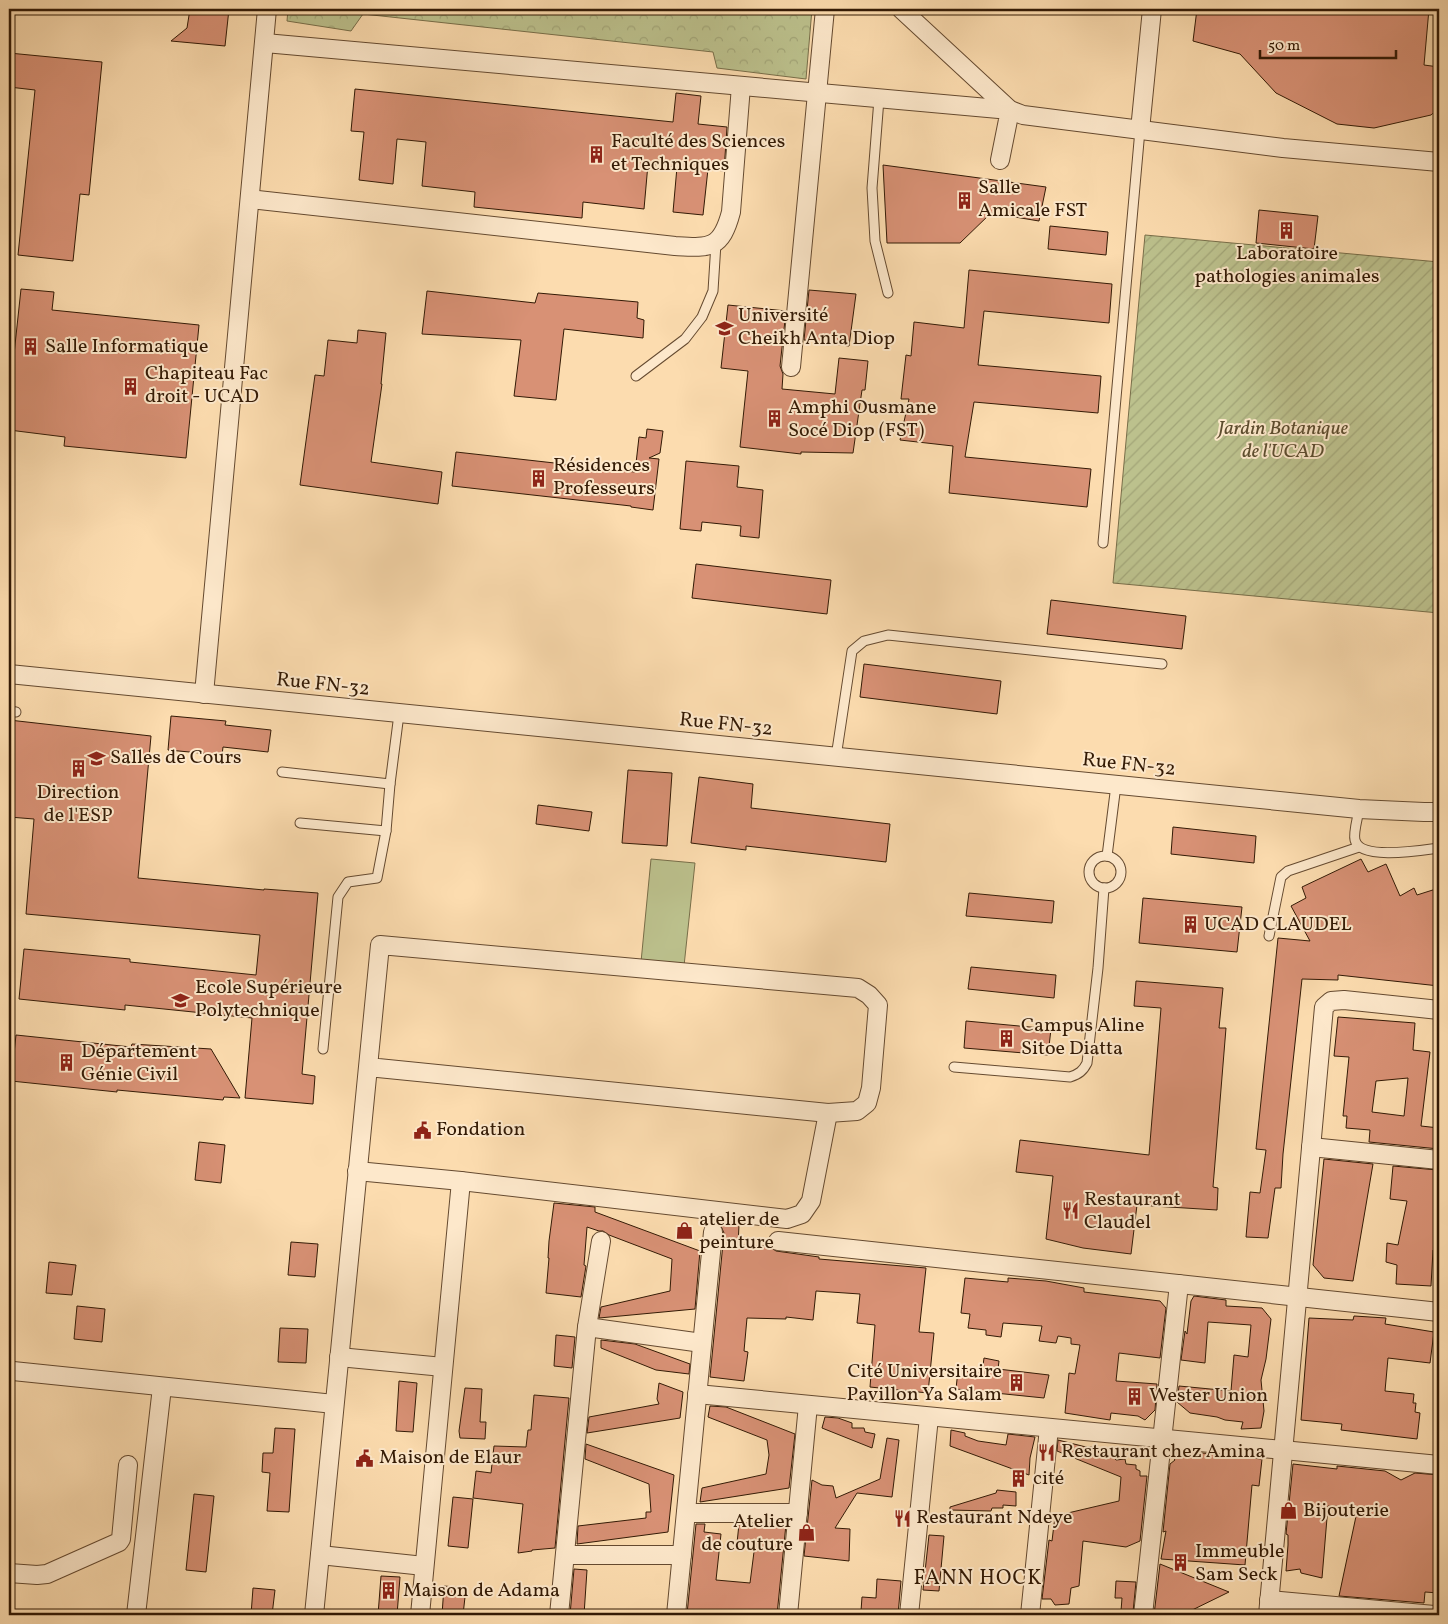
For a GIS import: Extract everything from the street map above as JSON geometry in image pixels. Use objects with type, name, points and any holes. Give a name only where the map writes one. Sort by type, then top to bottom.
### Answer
[{"type":"street","points":[[204,694],[267,9]]},
{"type":"street","points":[[791,367],[825,9]]},
{"type":"street","points":[[901,9],[1010,110]]},
{"type":"street","points":[[1140,130],[1152,9]]},
{"type":"street","points":[[265,43],[1010,110],[1022,115],[1040,118],[1192,135],[1283,148],[1439,162]]},
{"type":"street","points":[[250,199],[703,248],[716,243],[726,229],[731,212],[741,86]]},
{"type":"street","points":[[1000,160],[1010,110]]},
{"type":"street","name":"Rue FN-32","points":[[9,674],[1359,809],[1439,812]]},
{"type":"street","points":[[314,1615],[380,945],[858,988],[869,995],[878,1005],[871,1088],[867,1103],[857,1111],[828,1113],[368,1067]]},
{"type":"street","points":[[1434,1615],[1269,1608],[1324,1007],[1332,1002],[1344,1000],[1439,1010]]},
{"type":"street","points":[[357,1171],[461,1181],[787,1219],[802,1214],[811,1201],[828,1113]]},
{"type":"street","points":[[1311,1147],[1439,1160]]},
{"type":"street","points":[[420,1615],[461,1181]]},
{"type":"street","points":[[676,1615],[714,1232]]},
{"type":"street","points":[[559,1615],[587,1327],[600,1241]]},
{"type":"street","points":[[778,1241],[1439,1312]]},
{"type":"street","points":[[1143,1615],[1179,1284]]},
{"type":"street","points":[[587,1327],[702,1343]]},
{"type":"street","points":[[339,1357],[443,1366]]},
{"type":"street","points":[[13,1371],[334,1404]]},
{"type":"street","points":[[136,1615],[162,1386]]},
{"type":"street","points":[[697,1394],[1439,1465]]},
{"type":"street","points":[[788,1615],[808,1405]]},
{"type":"street","points":[[910,1615],[929,1417]]},
{"type":"street","points":[[1030,1615],[1049,1428]]},
{"type":"street","points":[[9,1573],[47,1574],[119,1542],[121,1539],[128,1465]]},
{"type":"street","points":[[686,1513],[798,1513]]},
{"type":"street","points":[[320,1555],[424,1566]]},
{"type":"street","points":[[565,1555],[682,1555]]},
{"type":"lane","points":[[879,98],[872,188],[875,241],[888,293]]},
{"type":"lane","points":[[1103,543],[1140,130]]},
{"type":"lane","points":[[636,376],[685,339],[702,317],[713,291],[716,243]]},
{"type":"lane","points":[[836,757],[852,651],[864,641],[888,636],[1162,664]]},
{"type":"lane","points":[[323,1049],[338,897],[348,882],[377,878],[386,831],[399,714]]},
{"type":"lane","points":[[282,772],[390,784]]},
{"type":"lane","points":[[1107,856],[1116,785]]},
{"type":"lane","points":[[1359,809],[1354,839],[1359,847],[1364,850],[1394,853],[1439,848]]},
{"type":"lane","points":[[300,823],[386,831]]},
{"type":"lane","points":[[1269,936],[1281,877],[1288,871],[1359,847]]},
{"type":"lane","points":[[1107,856],[1114,858],[1120,863],[1122,870],[1120,880],[1113,886],[1104,888],[1096,885],[1090,879],[1089,870],[1092,862],[1098,857],[1107,856]]},
{"type":"lane","points":[[954,1067],[1070,1077],[1078,1075],[1083,1070],[1087,1063],[1097,978],[1104,888]]},
{"type":"green space","points":[[288,9],[812,9],[806,79],[717,68],[713,52],[363,14],[351,31],[287,21]]},
{"type":"green space","name":"Jardin Botanique de l'UCAD","points":[[1145,235],[1439,262],[1439,613],[1113,583]]},
{"type":"green space","points":[[651,859],[695,863],[684,966],[641,962]]},
{"type":"building","points":[[190,9],[229,9],[225,46],[171,41],[187,28]]},
{"type":"building","points":[[1197,9],[1429,9],[1424,65],[1439,67],[1439,108],[1431,115],[1374,128],[1337,124],[1276,93],[1240,54],[1193,41]]},
{"type":"building","points":[[9,53],[102,62],[89,195],[80,194],[73,261],[18,255],[35,90],[9,87]]},
{"type":"building","name":"Faculté des Sciences et Techniques","points":[[355,89],[673,122],[676,93],[701,96],[698,124],[727,127],[724,171],[708,169],[703,215],[673,212],[677,167],[648,164],[644,209],[583,202],[582,218],[474,207],[475,192],[422,186],[426,142],[397,139],[393,184],[359,180],[364,132],[351,131]]},
{"type":"building","name":"Salle Amicale FST","points":[[883,165],[1046,187],[1039,221],[991,213],[960,243],[887,243]]},
{"type":"building","name":"Laboratoire pathologies animales","points":[[1259,210],[1318,216],[1314,249],[1256,243]]},
{"type":"building","points":[[1050,226],[1108,232],[1106,255],[1048,249]]},
{"type":"building","points":[[969,270],[1112,284],[1109,323],[984,311],[978,365],[1101,376],[1098,413],[974,402],[965,457],[1091,469],[1087,507],[949,493],[953,446],[900,440],[909,399],[901,399],[906,355],[911,356],[914,322],[964,328]]},
{"type":"building","name":"Chapiteau Fac droit - UCAD","points":[[21,289],[54,292],[52,310],[199,325],[186,458],[64,446],[65,437],[9,430],[9,401]]},
{"type":"building","points":[[809,290],[856,294],[849,346],[804,340]]},
{"type":"building","points":[[427,291],[535,303],[538,293],[638,302],[637,318],[644,320],[643,338],[564,329],[556,400],[514,396],[521,340],[422,334]]},
{"type":"building","points":[[728,305],[786,311],[780,366],[783,374],[782,389],[835,394],[839,358],[868,361],[865,390],[862,390],[853,453],[801,452],[801,454],[740,447],[748,371],[721,368]]},
{"type":"building","points":[[358,330],[386,333],[382,384],[371,462],[442,472],[438,504],[300,485],[315,375],[324,376],[328,340],[357,343]]},
{"type":"building","name":"Résidences Professeurs","points":[[647,429],[663,431],[660,453],[649,458],[659,459],[653,510],[452,486],[456,452],[635,472],[639,437],[646,438]]},
{"type":"building","points":[[686,461],[739,466],[737,487],[763,490],[759,538],[740,536],[741,526],[702,522],[701,531],[680,529]]},
{"type":"building","points":[[696,564],[831,580],[827,614],[692,598]]},
{"type":"building","points":[[1051,600],[1186,616],[1182,649],[1047,634]]},
{"type":"building","points":[[864,664],[1001,681],[997,714],[860,697]]},
{"type":"building","points":[[171,716],[226,721],[225,725],[271,730],[268,752],[223,747],[222,755],[168,750]]},
{"type":"building","points":[[9,720],[151,736],[138,878],[318,893],[302,1074],[315,1076],[313,1104],[245,1098],[252,1018],[125,1005],[125,1010],[19,999],[24,949],[130,959],[130,962],[256,975],[260,935],[26,914],[34,819],[9,817]]},
{"type":"building","points":[[628,770],[672,773],[667,846],[622,843]]},
{"type":"building","points":[[699,777],[753,784],[751,808],[890,824],[886,862],[746,846],[746,850],[691,843]]},
{"type":"building","points":[[538,805],[592,812],[589,831],[536,824]]},
{"type":"building","points":[[1173,827],[1256,836],[1254,863],[1171,854]]},
{"type":"building","points":[[1361,859],[1368,872],[1386,864],[1400,896],[1414,888],[1417,895],[1439,888],[1439,986],[1338,975],[1338,980],[1302,979],[1281,1188],[1275,1188],[1268,1238],[1246,1237],[1250,1192],[1260,1193],[1266,1150],[1256,1149],[1278,938],[1310,941],[1291,906],[1306,898],[1302,887]]},
{"type":"building","points":[[969,893],[1054,901],[1052,923],[966,916]]},
{"type":"building","name":"UCAD CLAUDEL","points":[[1143,898],[1242,907],[1237,952],[1139,943]]},
{"type":"building","name":"Campus Aline Sitoe Diatta","points":[[971,967],[1056,975],[1054,998],[968,989]]},
{"type":"building","points":[[1136,981],[1223,988],[1219,1028],[1226,1028],[1213,1187],[1218,1188],[1217,1210],[1137,1205],[1131,1254],[1083,1248],[1046,1239],[1053,1176],[1016,1172],[1020,1140],[1149,1155],[1161,1008],[1134,1006]]},
{"type":"building","points":[[1338,1017],[1415,1023],[1413,1050],[1430,1052],[1421,1126],[1439,1128],[1439,1149],[1369,1142],[1370,1130],[1346,1128],[1347,1116],[1343,1116],[1349,1057],[1334,1056]],"holes":[[[1408,1078],[1404,1116],[1372,1112],[1376,1081]]]},
{"type":"building","name":"Campus Aline Sitoe Diatta","points":[[966,1021],[1051,1029],[1048,1055],[964,1048]]},
{"type":"building","points":[[16,1035],[131,1047],[132,1044],[211,1049],[240,1098],[224,1097],[223,1100],[11,1081]]},
{"type":"building","points":[[199,1142],[225,1145],[221,1183],[195,1180]]},
{"type":"building","points":[[1324,1159],[1373,1164],[1353,1281],[1324,1278],[1313,1265]]},
{"type":"building","points":[[1393,1166],[1437,1170],[1439,1179],[1438,1251],[1433,1250],[1431,1286],[1396,1284],[1397,1265],[1386,1262],[1387,1243],[1398,1245],[1407,1201],[1390,1199]]},
{"type":"building","points":[[554,1203],[595,1207],[595,1212],[700,1251],[695,1309],[599,1318],[601,1307],[670,1291],[672,1259],[603,1231],[587,1227],[584,1265],[586,1266],[581,1297],[546,1293],[549,1241]]},
{"type":"building","points":[[720,1224],[739,1225],[738,1245],[769,1246],[776,1251],[819,1257],[819,1259],[926,1268],[919,1332],[934,1333],[928,1393],[870,1387],[875,1325],[857,1323],[860,1294],[816,1291],[813,1320],[786,1317],[786,1319],[747,1318],[744,1351],[748,1352],[744,1381],[710,1377],[724,1233]]},
{"type":"building","points":[[291,1242],[318,1244],[315,1277],[288,1275]]},
{"type":"building","points":[[49,1262],[76,1265],[72,1295],[46,1293]]},
{"type":"building","points":[[965,1278],[1008,1282],[1008,1278],[1046,1281],[1084,1288],[1084,1292],[1160,1301],[1166,1308],[1160,1358],[1119,1353],[1116,1381],[1157,1384],[1155,1410],[1145,1420],[1138,1416],[1111,1413],[1110,1420],[1065,1413],[1069,1373],[1075,1374],[1080,1345],[1071,1344],[1071,1338],[1058,1336],[1056,1343],[1039,1341],[1042,1326],[1003,1323],[1001,1337],[986,1335],[986,1330],[968,1328],[970,1314],[961,1313]]},
{"type":"building","points":[[1194,1296],[1226,1300],[1226,1306],[1262,1308],[1271,1319],[1266,1359],[1261,1380],[1264,1411],[1261,1428],[1241,1429],[1243,1422],[1190,1413],[1177,1402],[1179,1386],[1231,1391],[1234,1355],[1248,1357],[1251,1325],[1208,1322],[1205,1363],[1181,1360],[1185,1331],[1187,1334],[1191,1301]]},
{"type":"building","points":[[77,1306],[105,1309],[102,1342],[74,1339]]},
{"type":"building","points":[[1354,1316],[1386,1318],[1385,1324],[1434,1332],[1430,1363],[1388,1358],[1385,1391],[1414,1394],[1415,1412],[1420,1413],[1417,1439],[1341,1430],[1342,1424],[1301,1420],[1309,1318],[1353,1320]]},
{"type":"building","points":[[280,1328],[308,1329],[306,1363],[278,1362]]},
{"type":"building","points":[[556,1335],[575,1337],[572,1368],[554,1366]]},
{"type":"building","points":[[601,1340],[635,1344],[690,1364],[689,1374],[656,1370],[601,1348]]},
{"type":"building","points":[[984,1358],[999,1361],[998,1369],[1049,1375],[1044,1398],[956,1389],[958,1370],[982,1373]]},
{"type":"building","points":[[399,1381],[417,1383],[413,1432],[396,1431]]},
{"type":"building","points":[[659,1383],[683,1392],[680,1418],[587,1433],[589,1417],[659,1404],[657,1399]]},
{"type":"building","points":[[465,1388],[482,1389],[480,1422],[486,1422],[485,1439],[460,1438],[459,1431]]},
{"type":"building","points":[[534,1395],[569,1398],[555,1548],[518,1553],[523,1504],[473,1498],[476,1471],[491,1473],[494,1446],[526,1447],[528,1430],[531,1430]]},
{"type":"building","points":[[710,1406],[726,1407],[795,1434],[789,1488],[700,1502],[702,1488],[766,1474],[769,1455],[767,1440],[708,1417]]},
{"type":"building","points":[[825,1417],[838,1418],[852,1423],[852,1428],[864,1428],[865,1432],[875,1434],[872,1448],[822,1428]]},
{"type":"building","points":[[275,1428],[295,1429],[289,1512],[267,1511],[270,1473],[262,1472],[263,1453],[273,1453]]},
{"type":"building","points":[[951,1430],[965,1433],[965,1436],[978,1441],[1006,1445],[1008,1434],[1035,1437],[1030,1458],[1029,1475],[950,1446]]},
{"type":"building","points":[[887,1438],[899,1440],[892,1497],[857,1493],[835,1528],[850,1529],[849,1561],[804,1556],[812,1480],[822,1485],[833,1486],[836,1498],[880,1479]]},
{"type":"building","points":[[1058,1440],[1086,1447],[1097,1447],[1099,1453],[1112,1455],[1116,1460],[1125,1459],[1126,1464],[1136,1465],[1136,1469],[1140,1471],[1140,1476],[1147,1476],[1140,1541],[1126,1547],[1083,1541],[1079,1586],[1071,1588],[1069,1604],[1055,1605],[1051,1599],[1042,1599],[1049,1540],[1052,1541],[1055,1516],[1119,1501],[1121,1477],[1057,1451]]},
{"type":"building","points":[[586,1444],[674,1475],[668,1532],[577,1544],[578,1526],[646,1518],[646,1512],[651,1512],[649,1484],[585,1459]]},
{"type":"building","points":[[1172,1450],[1262,1459],[1259,1486],[1252,1485],[1245,1565],[1161,1559],[1166,1531],[1163,1532],[1170,1464],[1175,1460],[1171,1455]]},
{"type":"building","points":[[1293,1464],[1337,1469],[1337,1466],[1385,1471],[1401,1480],[1415,1473],[1439,1475],[1435,1538],[1439,1539],[1439,1593],[1425,1592],[1424,1603],[1339,1596],[1358,1507],[1328,1506],[1322,1578],[1301,1573],[1300,1569],[1286,1571],[1288,1535],[1286,1534]]},
{"type":"building","points":[[997,1490],[1016,1492],[1016,1506],[1003,1505],[1003,1508],[992,1508],[991,1511],[950,1510],[950,1507],[996,1493]]},
{"type":"building","points":[[194,1494],[214,1496],[206,1572],[186,1570]]},
{"type":"building","points":[[453,1497],[473,1499],[468,1548],[448,1546]]},
{"type":"building","points":[[696,1524],[705,1524],[704,1532],[721,1534],[716,1580],[750,1583],[755,1544],[737,1543],[739,1524],[786,1524],[777,1615],[722,1612],[722,1615],[687,1614]]},
{"type":"building","points":[[929,1535],[944,1536],[939,1591],[923,1590]]},
{"type":"building","points":[[1160,1564],[1229,1592],[1182,1615],[1154,1615]]},
{"type":"building","points":[[574,1569],[587,1570],[584,1615],[570,1615]]},
{"type":"building","name":"Maison de Adama","points":[[381,1576],[400,1577],[397,1615],[378,1615]]},
{"type":"building","points":[[877,1579],[901,1581],[898,1615],[872,1615],[872,1612],[861,1611],[862,1597],[876,1598]]},
{"type":"building","points":[[1116,1581],[1136,1582],[1133,1612],[1121,1611],[1122,1598],[1115,1598]]},
{"type":"building","points":[[444,1586],[466,1588],[463,1615],[442,1615]]},
{"type":"building","points":[[253,1588],[275,1590],[272,1615],[251,1615]]},
{"type":"place","name":"Faculté des Sciences et Techniques","points":[[597,154]]},
{"type":"place","name":"Salle Amicale FST","points":[[964,200]]},
{"type":"place","name":"Laboratoire pathologies animales","points":[[1287,230]]},
{"type":"place","name":"Université Cheikh Anta Diop","points":[[724,328]]},
{"type":"place","name":"Salle Informatique","points":[[31,347]]},
{"type":"place","name":"Chapiteau Fac droit - UCAD","points":[[131,386]]},
{"type":"place","name":"Amphi Ousmane Socé Diop (FST)","points":[[774,419]]},
{"type":"place","name":"Résidences Professeurs","points":[[539,478]]},
{"type":"place","name":"Salles de Cours","points":[[96,758]]},
{"type":"place","name":"Direction de l'ESP","points":[[78,769]]},
{"type":"place","name":"UCAD CLAUDEL","points":[[1190,925]]},
{"type":"place","name":"Ecole Supérieure Polytechnique","points":[[181,1000]]},
{"type":"place","name":"Campus Aline Sitoe Diatta","points":[[1007,1038]]},
{"type":"place","name":"Département Génie Civil","points":[[67,1063]]},
{"type":"place","name":"Fondation","points":[[422,1130]]},
{"type":"place","name":"Restaurant Claudel","points":[[1070,1211]]},
{"type":"place","name":"atelier de peinture","points":[[685,1231]]},
{"type":"place","name":"Cité Universitaire Pavillon Ya Salam","points":[[1016,1383]]},
{"type":"place","name":"Wester Union","points":[[1135,1396]]},
{"type":"place","name":"Restaurant chez Amina","points":[[1047,1452]]},
{"type":"place","name":"Maison de Elaur","points":[[365,1458]]},
{"type":"place","name":"cité","points":[[1019,1479]]},
{"type":"place","name":"Bijouterie","points":[[1289,1511]]},
{"type":"place","name":"Restaurant Ndeye","points":[[902,1518]]},
{"type":"place","name":"Atelier de couture","points":[[807,1533]]},
{"type":"place","name":"Immeuble Sam Seck","points":[[1181,1563]]},
{"type":"place","name":"Maison de Adama","points":[[389,1591]]},
{"type":"district","name":"FANN HOCK","points":[[978,1578]]}]
